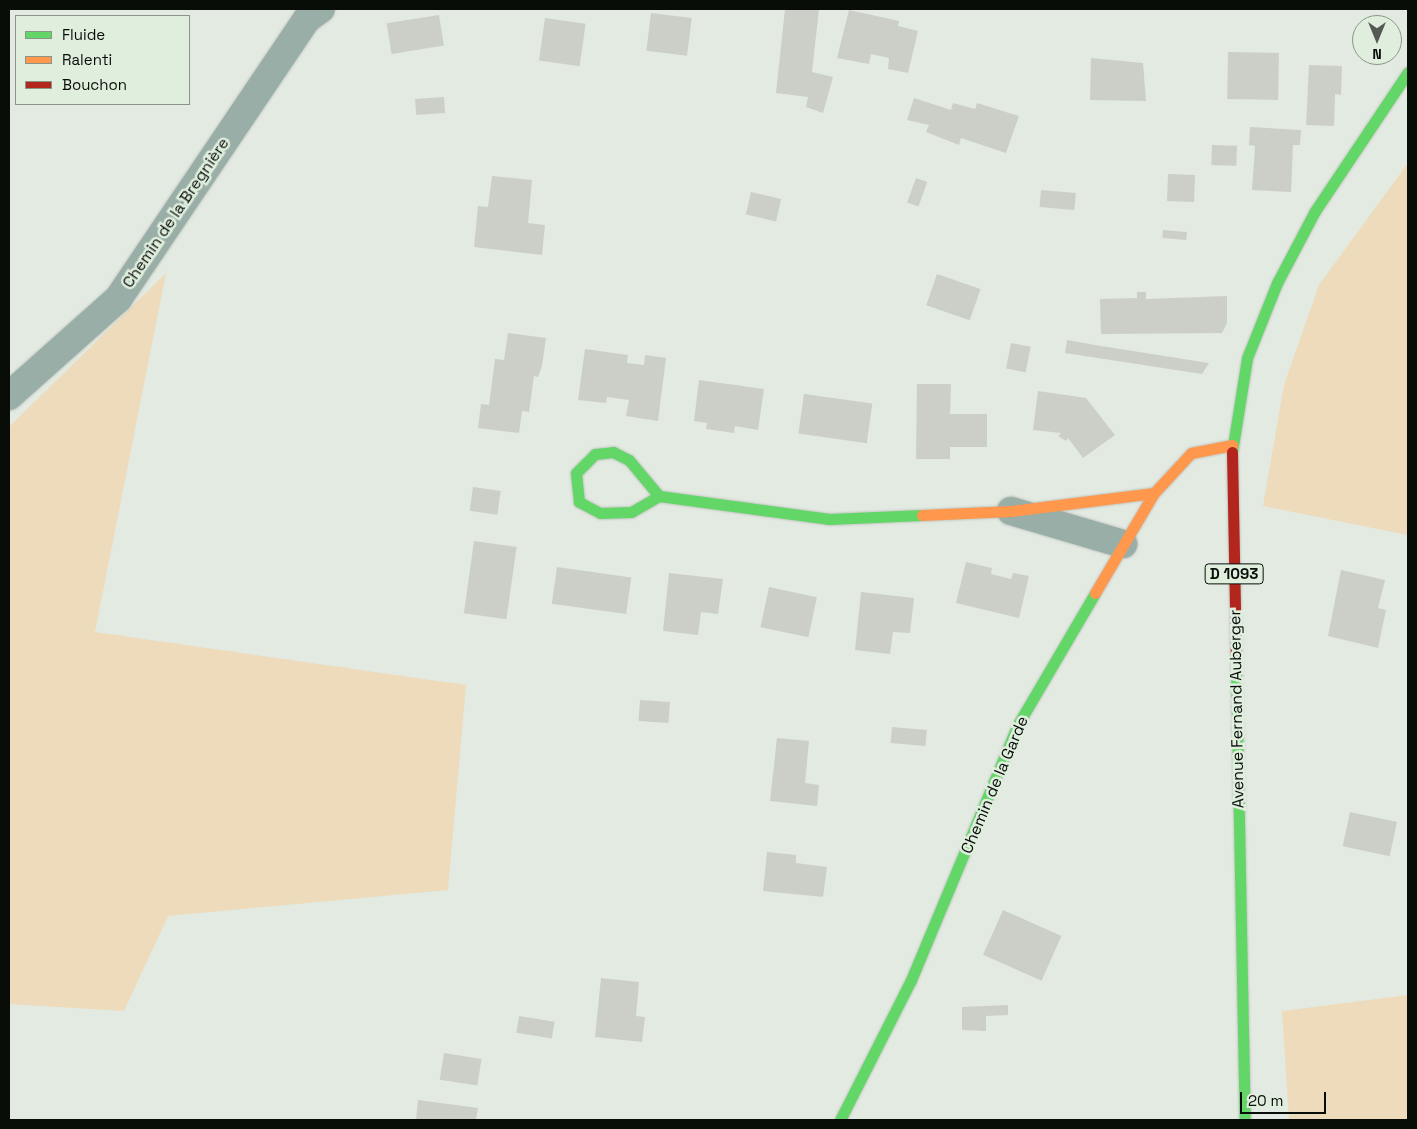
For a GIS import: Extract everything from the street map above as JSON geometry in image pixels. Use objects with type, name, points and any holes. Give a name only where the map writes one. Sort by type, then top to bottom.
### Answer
[{"type":"street","name":"Chemin de la Bregnière","points":[[9,396],[118,299],[307,19],[321,9]]},
{"type":"street","name":"Avenue Fernand Auberger","points":[[1245,1120],[1232,445],[1247,358],[1277,282],[1315,211],[1408,72]]},
{"type":"street","name":"Chemin de la Garde","points":[[840,1120],[911,980],[1018,726],[1154,492],[1191,454],[1232,445]]},
{"type":"street","points":[[659,496],[629,460],[613,452],[595,454],[576,474],[579,502],[600,512],[631,512],[659,496],[829,519],[1010,511],[1154,492]]},
{"type":"street","points":[[1010,511],[1124,544]]},
{"type":"shaded area","points":[[1408,163],[1408,535],[1263,506],[1284,385],[1319,285]]},
{"type":"shaded area","points":[[166,273],[95,632],[466,685],[448,890],[168,916],[124,1011],[9,1004],[9,427]]},
{"type":"shaded area","points":[[1408,995],[1408,1120],[1289,1120],[1282,1011]]},
{"type":"building","points":[[785,9],[819,9],[812,72],[833,77],[823,113],[806,107],[808,97],[776,93]]},
{"type":"building","points":[[849,10],[899,21],[898,26],[918,31],[908,73],[888,69],[889,58],[871,54],[869,64],[837,58]]},
{"type":"building","points":[[651,13],[692,18],[687,56],[646,51]]},
{"type":"building","points":[[439,15],[444,46],[392,54],[387,23]]},
{"type":"building","points":[[545,18],[586,24],[580,66],[539,61]]},
{"type":"building","points":[[1228,52],[1279,53],[1278,100],[1227,99]]},
{"type":"building","points":[[1091,58],[1143,63],[1146,101],[1090,100]]},
{"type":"building","points":[[1309,65],[1342,66],[1341,95],[1335,94],[1334,126],[1306,125]]},
{"type":"building","points":[[444,97],[445,113],[416,115],[415,99]]},
{"type":"building","points":[[914,98],[951,110],[953,103],[975,109],[977,103],[1019,116],[1006,153],[961,138],[959,145],[926,132],[929,125],[907,120]]},
{"type":"building","points":[[1250,127],[1301,130],[1300,145],[1293,145],[1291,192],[1252,190],[1255,146],[1249,145]]},
{"type":"building","points":[[1212,145],[1237,146],[1236,166],[1211,165]]},
{"type":"building","points":[[1168,174],[1195,175],[1194,202],[1167,201]]},
{"type":"building","points":[[492,176],[532,180],[528,223],[545,225],[542,255],[474,247],[478,206],[488,207]]},
{"type":"building","points":[[916,178],[927,182],[918,207],[907,202]]},
{"type":"building","points":[[1041,190],[1076,193],[1074,210],[1040,207]]},
{"type":"building","points":[[751,192],[781,199],[776,221],[746,214]]},
{"type":"building","points":[[1163,230],[1187,232],[1186,240],[1162,238]]},
{"type":"building","points":[[937,274],[980,289],[970,320],[926,305]]},
{"type":"building","points":[[1137,292],[1146,292],[1146,299],[1227,296],[1227,323],[1222,333],[1101,334],[1100,299],[1137,298]]},
{"type":"building","points":[[508,333],[546,338],[542,366],[538,377],[534,376],[529,412],[522,411],[519,433],[478,428],[481,404],[489,405],[495,359],[504,360]]},
{"type":"building","points":[[1067,340],[1209,363],[1202,374],[1065,353]]},
{"type":"building","points":[[1011,343],[1031,347],[1026,372],[1006,369]]},
{"type":"building","points":[[585,349],[628,355],[627,363],[644,365],[645,355],[666,358],[658,421],[626,416],[629,400],[607,397],[606,403],[578,400]]},
{"type":"building","points":[[699,380],[764,389],[758,430],[735,426],[734,433],[706,429],[707,423],[694,421]]},
{"type":"building","points":[[917,384],[951,384],[950,414],[987,414],[987,447],[950,447],[950,459],[916,459]]},
{"type":"building","points":[[1038,391],[1086,398],[1115,435],[1083,458],[1068,438],[1066,441],[1058,436],[1061,433],[1033,430]]},
{"type":"building","points":[[804,394],[872,404],[867,443],[798,434]]},
{"type":"building","points":[[473,487],[501,491],[497,515],[470,511]]},
{"type":"building","points":[[474,541],[517,547],[506,619],[464,613]]},
{"type":"building","points":[[966,562],[992,568],[991,574],[1011,579],[1013,573],[1029,576],[1019,618],[956,603]]},
{"type":"building","points":[[557,567],[631,577],[626,614],[552,604]]},
{"type":"building","points":[[1341,570],[1385,580],[1378,608],[1386,610],[1378,648],[1328,636]]},
{"type":"building","points":[[669,573],[723,579],[718,614],[701,612],[698,635],[663,631]]},
{"type":"building","points":[[769,587],[817,597],[808,637],[760,627]]},
{"type":"building","points":[[861,592],[914,598],[910,633],[893,632],[890,654],[855,650]]},
{"type":"building","points":[[640,700],[670,702],[668,723],[639,721]]},
{"type":"building","points":[[892,727],[927,730],[925,746],[891,743]]},
{"type":"building","points":[[777,738],[809,741],[805,783],[819,785],[817,806],[770,801]]},
{"type":"building","points":[[1350,812],[1397,822],[1390,856],[1343,846]]},
{"type":"building","points":[[767,852],[796,855],[796,863],[827,867],[823,897],[763,891]]},
{"type":"building","points":[[1003,910],[1061,936],[1042,981],[983,955]]},
{"type":"building","points":[[601,978],[639,982],[636,1016],[645,1017],[642,1042],[595,1037]]},
{"type":"building","points":[[1008,1005],[1008,1015],[986,1016],[986,1031],[962,1030],[962,1007]]},
{"type":"building","points":[[519,1016],[555,1022],[552,1038],[516,1033]]},
{"type":"building","points":[[444,1053],[482,1059],[477,1086],[440,1080]]},
{"type":"building","points":[[418,1100],[478,1108],[476,1120],[416,1120]]},
{"type":"traffic: fast","points":[[1232,452],[1247,358],[1277,283],[1315,211],[1408,72]]},
{"type":"traffic: fast","points":[[659,496],[631,512],[600,513],[579,502],[576,473],[595,454],[613,452],[629,460],[659,496],[829,519],[922,515]]},
{"type":"traffic: fast","points":[[840,1120],[911,980],[1017,726],[1095,593]]},
{"type":"traffic: fast","points":[[1236,666],[1245,1120]]},
{"type":"traffic: slow","points":[[1095,593],[1154,493],[1191,453],[1232,445]]},
{"type":"traffic: slow","points":[[922,515],[1011,511],[1154,493]]},
{"type":"traffic: jam","points":[[1232,452],[1236,666]]}]
